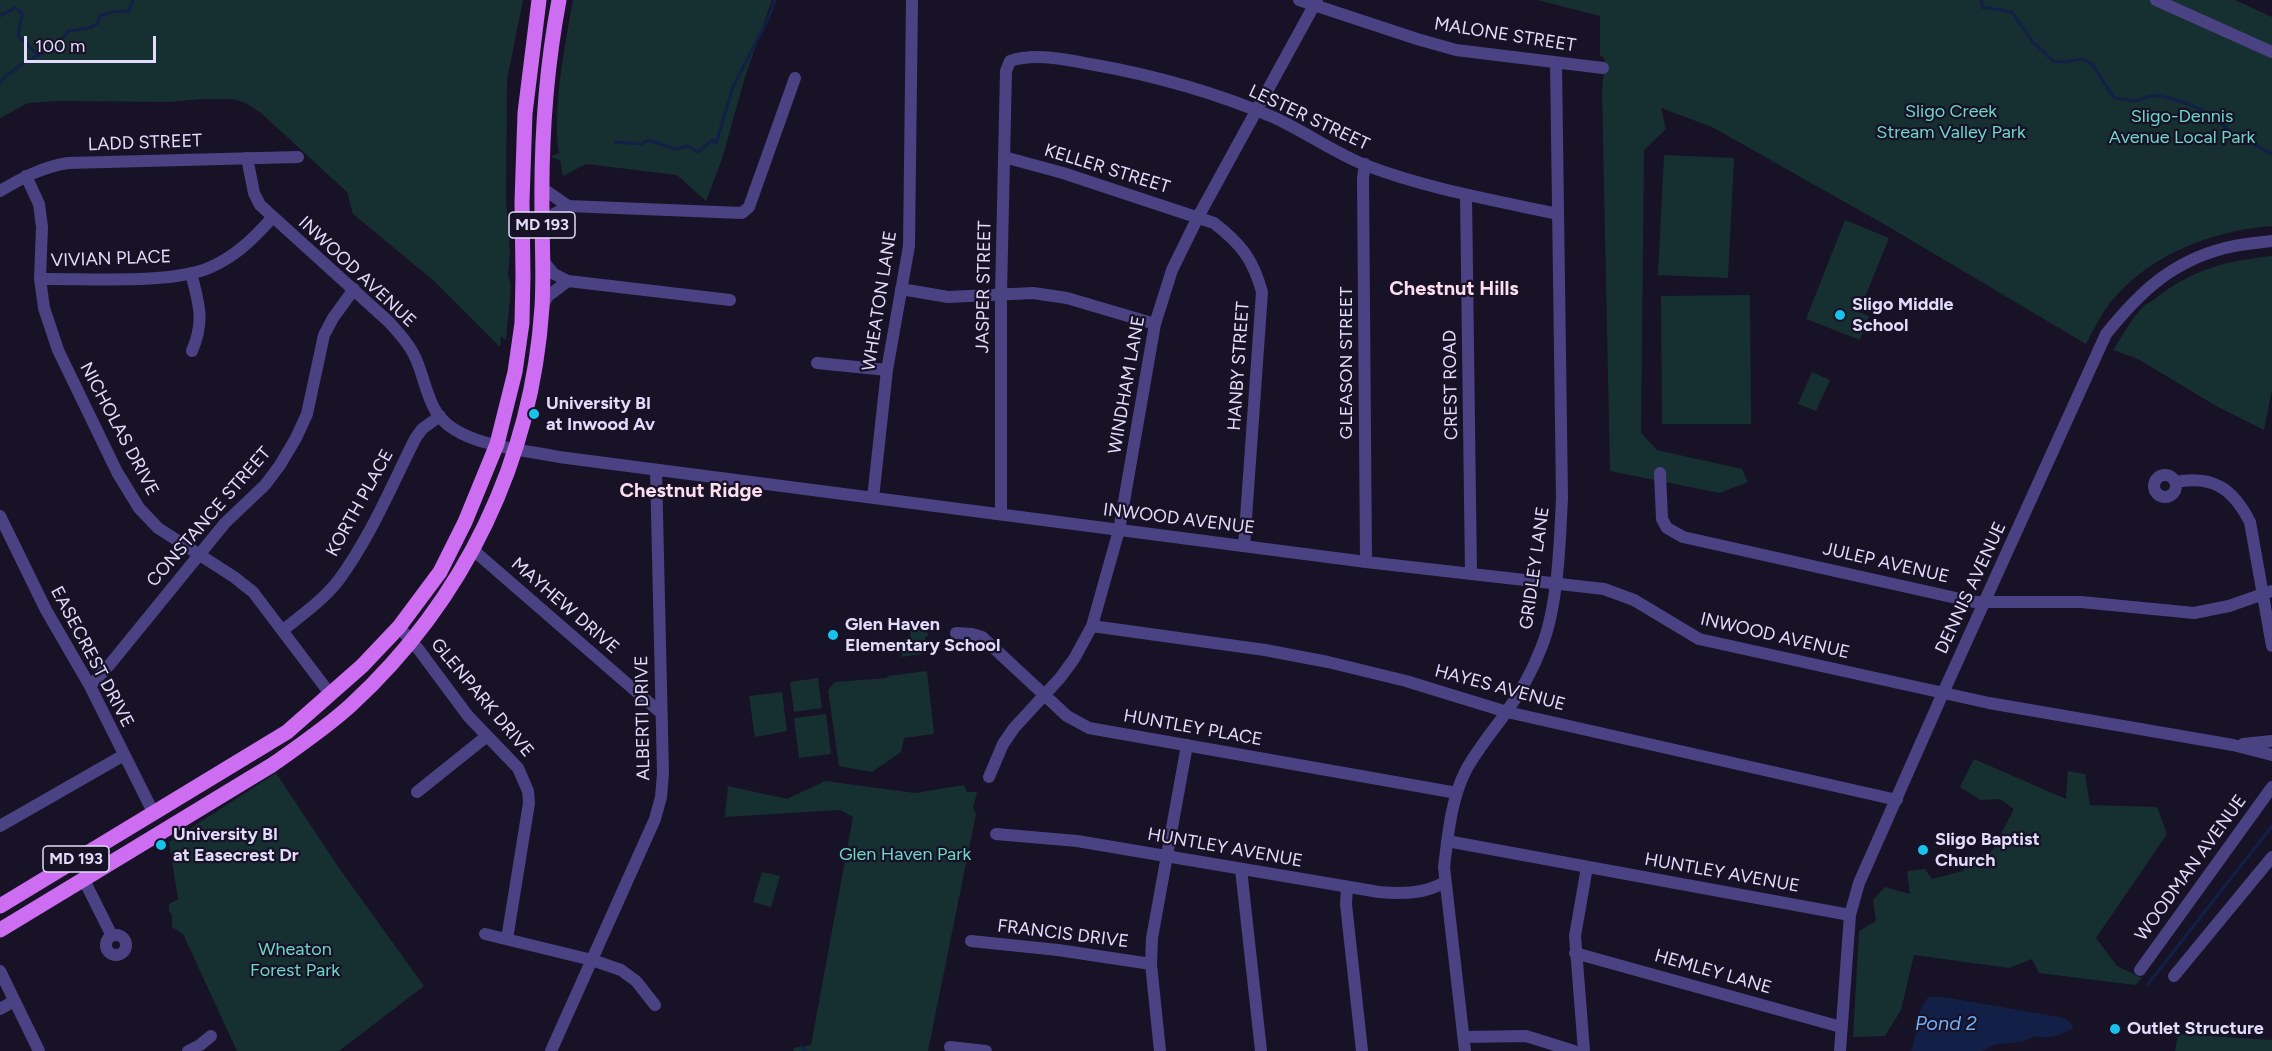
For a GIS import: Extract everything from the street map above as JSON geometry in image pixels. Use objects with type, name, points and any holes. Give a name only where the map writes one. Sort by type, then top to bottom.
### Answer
[{"type":"main road","name":"MD 193","points":[[0,906],[287,732],[362,666],[399,627],[440,572],[465,522],[497,444],[515,372],[522,323],[524,276],[522,202],[525,113],[539,0]]},
{"type":"main road","name":"MD 193","points":[[0,930],[272,765],[304,742],[351,704],[412,641],[442,599],[472,549],[517,448],[530,402],[542,307],[544,262],[542,188],[545,109],[559,0]]},
{"type":"street","name":"WHEATON LANE","points":[[873,498],[887,370],[909,246],[912,0]]},
{"type":"street","name":"MALONE STREET","points":[[1299,0],[1316,2],[1417,39],[1456,50],[1603,68]]},
{"type":"street","points":[[2156,0],[2272,52]]},
{"type":"street","name":"WINDHAM LANE","points":[[988,777],[1003,744],[1014,728],[1074,659],[1092,626],[1119,530],[1155,324],[1172,270],[1198,217],[1316,2]]},
{"type":"street","name":"LESTER STREET","points":[[1010,61],[1019,58],[1055,58],[1137,72],[1198,89],[1274,117],[1332,150],[1415,182],[1558,214]]},
{"type":"street","name":"JASPER STREET","points":[[1001,514],[1001,294],[1006,70],[1010,61]]},
{"type":"street","name":"GRIDLEY LANE","points":[[1466,1051],[1444,867],[1456,793],[1474,756],[1526,682],[1542,645],[1560,551],[1562,497],[1556,63]]},
{"type":"street","points":[[542,188],[568,206],[742,213],[749,207],[795,78]]},
{"type":"street","name":"LADD STREET","points":[[0,191],[50,166],[68,163],[298,157]]},
{"type":"street","name":"KELLER STREET","points":[[1004,157],[1063,173],[1198,217]]},
{"type":"street","name":"INWOOD AVENUE","points":[[247,158],[254,193],[260,205],[354,289],[408,343],[416,358],[434,408],[447,424],[485,444],[497,444],[559,457],[1119,530],[1366,562],[1604,589],[1634,600],[1699,639],[1989,703],[2233,746],[2272,755]]},
{"type":"street","name":"GLEASON STREET","points":[[1365,164],[1363,178],[1366,562]]},
{"type":"street","name":"NICHOLAS DRIVE","points":[[26,176],[39,204],[42,227],[40,279],[44,308],[58,350],[117,472],[139,508],[158,528],[234,577],[253,592],[331,695]]},
{"type":"street","name":"CREST ROAD","points":[[1466,195],[1472,574]]},
{"type":"street","points":[[542,225],[551,216],[568,206]]},
{"type":"street","name":"HANBY STREET","points":[[1198,217],[1214,223],[1235,239],[1248,255],[1257,273],[1262,292],[1244,546]]},
{"type":"street","name":"VIVIAN PLACE","points":[[40,279],[160,278],[191,273],[210,268],[238,252],[272,218]]},
{"type":"street","name":"DENNIS AVENUE","points":[[1840,1051],[1850,915],[1860,883],[1943,693],[2106,334],[2151,284],[2172,270],[2200,256],[2227,248],[2272,241]]},
{"type":"street","points":[[544,262],[554,274],[568,281],[730,300]]},
{"type":"street","points":[[191,273],[201,320],[199,335],[192,351]]},
{"type":"street","points":[[542,307],[548,296],[568,281]]},
{"type":"street","name":"CONSTANCE STREET","points":[[90,686],[198,554],[225,523],[265,485],[280,465],[307,414],[324,335],[354,289]]},
{"type":"street","points":[[901,290],[948,297],[1033,293],[1067,298],[1155,324]]},
{"type":"street","points":[[817,363],[887,370]]},
{"type":"street","name":"KORTH PLACE","points":[[283,630],[320,600],[337,581],[368,536],[415,439],[422,429],[440,416]]},
{"type":"street","name":"ALBERTI DRIVE","points":[[551,1051],[658,808],[663,773],[656,470]]},
{"type":"street","name":"JULEP AVENUE","points":[[1660,473],[1662,519],[1666,528],[1683,537],[1974,602],[2081,602],[2194,613],[2229,606],[2268,593]]},
{"type":"street","points":[[2175,482],[2202,480],[2218,484],[2232,494],[2241,505],[2250,522],[2268,593],[2272,646]]},
{"type":"street","name":"EASECREST DRIVE","points":[[0,516],[46,610],[90,686],[154,814]]},
{"type":"street","name":"MAYHEW DRIVE","points":[[472,549],[661,713]]},
{"type":"street","name":"HAYES AVENUE","points":[[1092,626],[1265,650],[1328,662],[1406,681],[1507,712],[1897,800]]},
{"type":"street","name":"GLENPARK DRIVE","points":[[399,627],[468,716],[518,768],[528,790],[529,803],[507,939]]},
{"type":"street","name":"HUNTLEY PLACE","points":[[956,633],[982,637],[1067,716],[1089,728],[1456,793]]},
{"type":"street","points":[[417,792],[487,736]]},
{"type":"street","name":"INWOOD AVENUE","points":[[2233,746],[2272,741]]},
{"type":"street","points":[[1160,1051],[1151,964],[1152,938],[1187,745]]},
{"type":"street","points":[[0,825],[124,754]]},
{"type":"street","name":"WOODMAN AVENUE","points":[[2140,970],[2272,787]]},
{"type":"street","name":"HUNTLEY AVENUE","points":[[996,834],[1077,841],[1347,887],[1403,894],[1435,888],[1445,882]]},
{"type":"street","name":"HUNTLEY AVENUE","points":[[1447,841],[1850,915]]},
{"type":"street","points":[[2174,976],[2272,857]]},
{"type":"street","points":[[1584,1051],[1575,936],[1587,867]]},
{"type":"street","points":[[1241,869],[1261,1051]]},
{"type":"street","points":[[84,880],[112,936]]},
{"type":"street","points":[[1347,887],[1346,904],[1362,1051]]},
{"type":"street","points":[[485,934],[592,960],[621,970],[636,981],[656,1005]]},
{"type":"street","name":"FRANCIS DRIVE","points":[[971,941],[1058,950],[1151,964]]},
{"type":"street","name":"HEMLEY LANE","points":[[1575,953],[1841,1028]]},
{"type":"street","points":[[0,971],[39,1051]]},
{"type":"street","points":[[0,1009],[14,1001]]},
{"type":"street","points":[[188,1051],[200,1046],[211,1036]]},
{"type":"street","points":[[1464,1036],[1526,1036],[1574,1051]]},
{"type":"street","points":[[950,1047],[986,1051]]},
{"type":"green space","points":[[0,0],[523,0],[507,80],[506,198],[510,253],[508,274],[511,285],[506,340],[501,336],[500,347],[434,281],[353,214],[347,192],[261,113],[246,103],[232,99],[169,102],[60,101],[28,103],[0,118]]},
{"type":"green space","points":[[573,0],[772,0],[745,77],[722,159],[706,201],[677,175],[586,164],[563,176],[560,160],[550,157],[559,153],[558,97]]},
{"type":"green space","points":[[1537,0],[2235,0],[2272,17],[2272,226],[2248,229],[2201,241],[2157,262],[2120,292],[2104,311],[2086,344],[1889,227],[1712,127],[1661,108],[1666,129],[1644,150],[1641,433],[1657,450],[1742,469],[1748,482],[1720,493],[1610,471],[1602,90],[1605,59],[1600,55],[1600,16]]},
{"type":"green space","points":[[1664,155],[1734,158],[1728,278],[1658,275]]},
{"type":"green space","points":[[1845,220],[1889,238],[1859,312],[1869,316],[1860,340],[1806,319]]},
{"type":"green space","points":[[2272,256],[2272,389],[2264,430],[2216,406],[2138,359],[2113,350],[2145,305],[2183,280],[2225,264]]},
{"type":"green space","points":[[1750,295],[1751,424],[1662,424],[1661,296]]},
{"type":"green space","points":[[1812,372],[1830,380],[1816,411],[1798,404]]},
{"type":"green space","points":[[926,620],[927,653],[902,657],[900,640],[911,638],[909,622]]},
{"type":"green space","points":[[927,671],[934,734],[904,738],[901,752],[872,772],[839,766],[828,690],[835,682],[887,678]]},
{"type":"green space","points":[[818,678],[822,708],[794,712],[790,682]]},
{"type":"green space","points":[[782,692],[787,731],[755,737],[749,696]]},
{"type":"green space","points":[[826,714],[831,754],[799,758],[794,718]]},
{"type":"green space","points":[[1974,759],[2066,799],[2068,771],[2085,774],[2090,805],[2157,807],[2167,834],[2096,938],[2117,966],[2142,978],[2135,985],[2039,973],[2032,959],[2009,968],[1914,955],[1901,1010],[1885,1036],[1853,1037],[1859,931],[1876,921],[1873,900],[1885,887],[1910,894],[1907,871],[1925,869],[1932,879],[1963,871],[1973,857],[1992,851],[2014,809],[2000,799],[1980,800],[1960,787]]},
{"type":"green space","name":"Wheaton Forest Park","points":[[276,773],[339,868],[424,986],[339,1051],[237,1051],[183,934],[172,927],[169,904],[178,899],[169,842]]},
{"type":"green space","name":"Glen Haven Park","points":[[825,781],[915,793],[964,785],[967,792],[977,792],[973,808],[976,814],[928,1051],[794,1051],[793,1048],[811,1045],[853,817],[840,810],[725,817],[728,786],[787,799]]},
{"type":"green space","points":[[762,872],[780,876],[771,907],[753,902]]},
{"type":"green space","points":[[2178,1034],[2272,1040],[2272,1051],[2175,1051]]},
{"type":"water","name":"Pond 2","points":[[1929,997],[1943,997],[2059,1017],[2067,1020],[2073,1026],[2072,1029],[2054,1036],[2035,1036],[2025,1041],[1994,1045],[1982,1051],[1911,1051],[1921,1009]]},
{"type":"waterway","points":[[0,83],[17,68],[62,39],[68,31],[90,28],[98,23],[100,16],[112,12],[129,11],[133,0]]},
{"type":"waterway","points":[[615,142],[641,144],[649,140],[675,149],[688,146],[698,152],[712,140],[716,143],[733,87],[769,17],[775,0]]},
{"type":"waterway","points":[[1981,0],[1983,8],[2012,12],[2033,42],[2053,61],[2083,59],[2092,64],[2115,98],[2136,101],[2150,96],[2162,96],[2183,102],[2209,113],[2232,133],[2272,154]]},
{"type":"waterway","points":[[0,16],[15,8],[22,13],[18,36],[37,54]]},
{"type":"waterway","points":[[2148,984],[2272,826]]},
{"type":"waterway","points":[[802,1046],[806,1051]]},
{"type":"place","name":"Sligo Middle School","points":[[1840,315]]},
{"type":"place","name":"University Bl at Inwood Av","points":[[534,414]]},
{"type":"place","name":"Glen Haven Elementary School","points":[[833,635]]},
{"type":"place","name":"University Bl at Easecrest Dr","points":[[161,845]]},
{"type":"place","name":"Sligo Baptist Church","points":[[1923,850]]},
{"type":"place","name":"Outlet Structure","points":[[2115,1029]]},
{"type":"district","name":"Chestnut Hills","points":[[1454,289]]},
{"type":"district","name":"Chestnut Ridge","points":[[691,491]]},
{"type":"park label","name":"Sligo Creek Stream Valley Park","points":[[1951,122]]},
{"type":"park label","name":"Sligo-Dennis Avenue Local Park","points":[[2182,127]]}]
